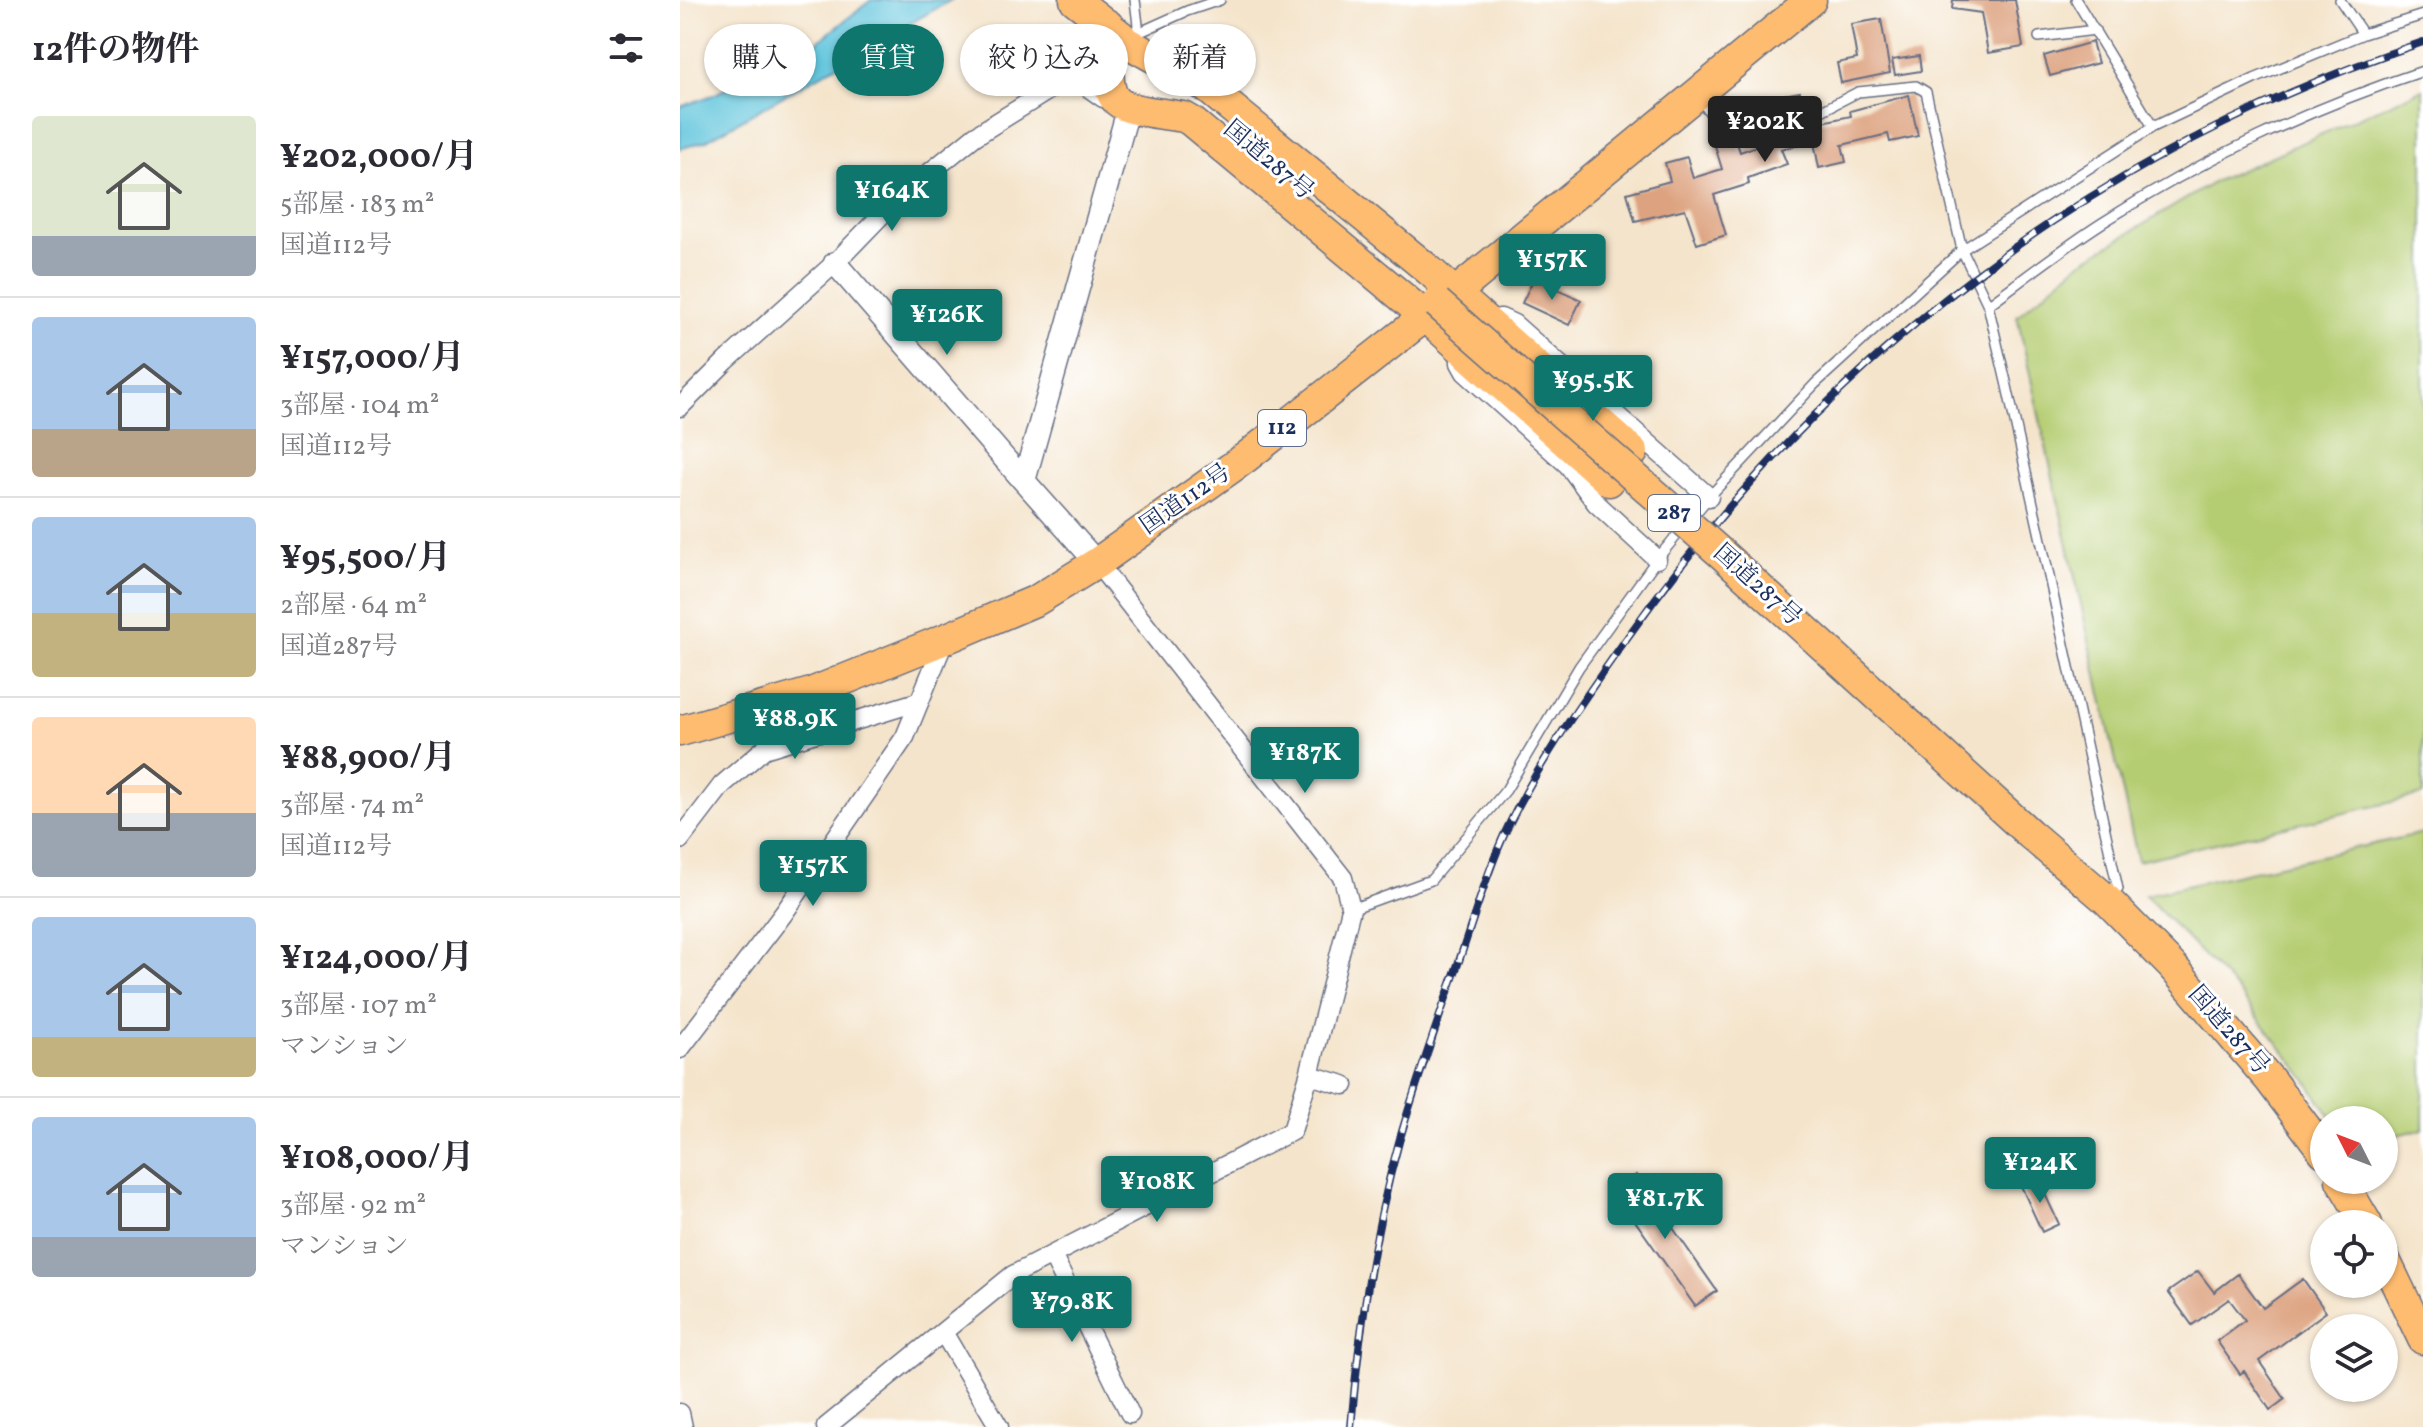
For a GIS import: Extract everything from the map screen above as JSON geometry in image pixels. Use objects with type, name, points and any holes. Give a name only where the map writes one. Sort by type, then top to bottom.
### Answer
[{"type":"highway","name":"国道287号","points":[[1076,0],[1111,24]]},
{"type":"highway","name":"国道112号","points":[[680,731],[811,693],[1037,600],[1097,563],[1245,458],[1455,293],[1801,3]]},
{"type":"highway","name":"287","points":[[1128,36],[1205,86],[1455,293],[1856,655],[1909,726]]},
{"type":"highway","name":"国道287号","points":[[1128,37],[1723,555],[1909,726],[2107,900],[2202,1000],[2270,1080],[2310,1133]]},
{"type":"highway","points":[[1117,96],[1120,103]]},
{"type":"highway","name":"287","points":[[1120,103],[1191,121],[1425,316],[1609,481],[1909,726]]},
{"type":"highway","points":[[2398,1287],[2423,1339]]},
{"type":"street","points":[[680,407],[835,263],[908,190],[975,136],[1068,78],[1076,79],[1103,98],[1120,103],[1024,481]]},
{"type":"street","points":[[826,1427],[1013,1275],[1292,1131],[1351,909],[1343,878],[1097,563],[835,263]]},
{"type":"street","points":[[1485,320],[1501,318],[1514,324],[1709,497]]},
{"type":"street","points":[[1460,349],[1460,363],[1465,372],[1568,465],[1596,503],[1657,559]]},
{"type":"street","points":[[680,1049],[784,913],[905,737],[945,639]]},
{"type":"street","points":[[680,840],[722,785],[764,749],[920,701]]},
{"type":"street","points":[[757,709],[770,747]]},
{"type":"street","points":[[1309,1075],[1344,1085]]},
{"type":"street","points":[[1052,1255],[1130,1414]]},
{"type":"street","points":[[943,1332],[999,1427]]},
{"type":"street","points":[[680,1413],[683,1427]]},
{"type":"lane","points":[[1128,24],[1135,0]]},
{"type":"lane","points":[[1128,33],[1220,0]]},
{"type":"lane","points":[[2076,0],[2153,127]]},
{"type":"lane","points":[[2340,0],[2363,34]]},
{"type":"lane","points":[[1351,909],[1431,880],[1506,790],[1579,667],[1657,559],[1709,497],[1815,384],[1962,250],[2153,127],[2254,79],[2363,34],[2423,15]]},
{"type":"lane","points":[[2039,37],[2095,30]]},
{"type":"lane","points":[[1988,305],[2102,222],[2225,153],[2356,93],[2423,71]]},
{"type":"lane","points":[[1696,94],[1715,119],[1743,131],[1806,119],[1858,92],[1916,86],[1926,92],[1962,250],[1988,305],[2118,889],[2107,900]]},
{"type":"green space","points":[[2423,89],[2423,795],[2138,861],[2017,316],[2081,262],[2216,181]]},
{"type":"green space","points":[[2423,833],[2423,1129],[2398,1135],[2398,1106],[2324,1106],[2235,988],[2145,895]]},
{"type":"water","points":[[871,0],[951,0],[909,24],[840,24]]},
{"type":"water","points":[[832,31],[832,68],[816,77],[816,43]]},
{"type":"water","points":[[710,96],[784,96],[705,141],[680,149],[680,107]]},
{"type":"building","points":[[1953,0],[2015,0],[2023,47],[1988,53],[1981,13],[1952,9]]},
{"type":"building","points":[[1881,19],[1890,73],[1841,83],[1837,63],[1857,59],[1851,24]]},
{"type":"building","points":[[2092,42],[2098,63],[2050,76],[2044,56]]},
{"type":"building","points":[[1919,56],[1921,71],[1895,75],[1892,60]]},
{"type":"building","points":[[1800,92],[1804,112],[1767,119],[1763,99]]},
{"type":"building","points":[[1909,95],[1918,136],[1890,142],[1888,134],[1842,145],[1846,162],[1819,168],[1814,142],[1781,149],[1787,164],[1748,178],[1749,184],[1714,195],[1726,235],[1697,244],[1685,209],[1635,221],[1627,193],[1670,181],[1665,163],[1687,157],[1693,178],[1722,169],[1715,146],[1736,140],[1740,152],[1772,141],[1770,133],[1851,116],[1850,111]]},
{"type":"building","points":[[1534,278],[1581,300],[1569,325],[1522,303]]},
{"type":"building","points":[[1636,1175],[1717,1291],[1695,1306],[1614,1191]]},
{"type":"building","points":[[2038,1179],[2059,1224],[2042,1232],[2021,1186]]},
{"type":"building","points":[[2198,1271],[2214,1292],[2238,1274],[2263,1308],[2303,1279],[2310,1289],[2310,1298],[2316,1298],[2326,1312],[2310,1314],[2310,1324],[2259,1361],[2285,1399],[2270,1410],[2244,1371],[2240,1374],[2217,1341],[2245,1320],[2229,1299],[2192,1325],[2168,1292]]},
{"type":"railway","points":[[1351,1427],[1368,1283],[1390,1177],[1420,1075],[1492,865],[1530,784],[1560,735],[1624,642],[1702,539],[1787,444],[1877,356],[1974,277],[2077,205],[2187,142],[2302,88],[2423,42]]}]
